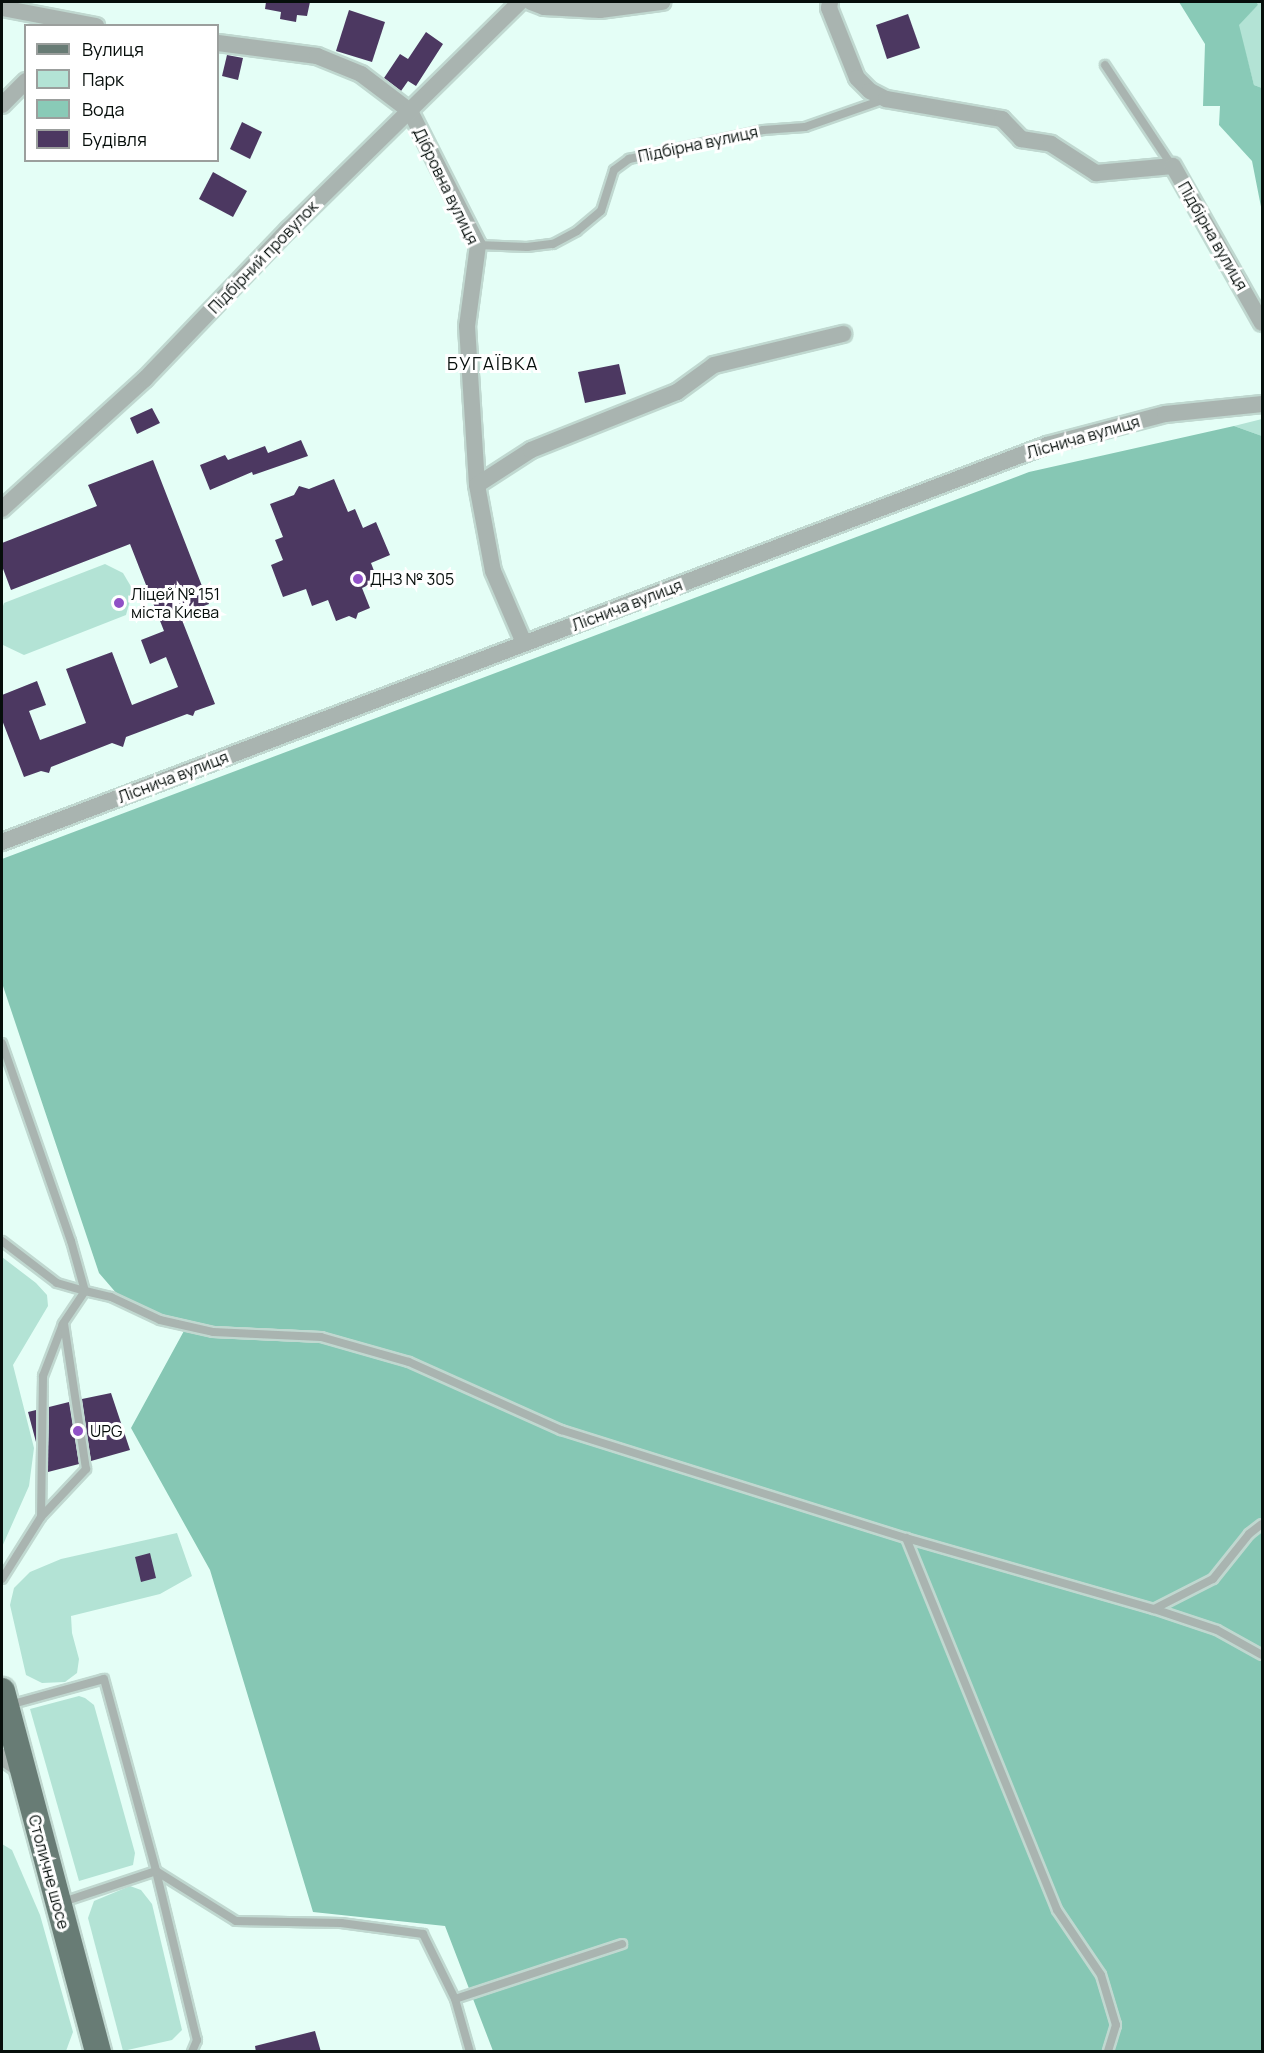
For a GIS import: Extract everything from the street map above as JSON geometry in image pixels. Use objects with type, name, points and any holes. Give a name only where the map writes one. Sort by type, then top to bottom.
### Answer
[{"type":"main road","name":"Столичне шосе","points":[[3,1699],[12,1764],[57,1904],[98,2052]]},
{"type":"street","name":"Підбірний провулок","points":[[2,509],[146,379],[288,230],[520,2]]},
{"type":"street","points":[[531,2],[544,7],[600,10],[662,2]]},
{"type":"street","name":"Підбірна вулиця","points":[[830,2],[829,8],[858,78],[870,91],[886,99],[1002,119],[1021,139],[1051,144],[1096,173],[1173,166],[1263,323]]},
{"type":"street","points":[[2,8],[71,24]]},
{"type":"street","name":"Дібровна вулиця","points":[[219,42],[317,56],[361,74],[410,111],[478,245],[467,326],[477,485],[493,571],[524,643]]},
{"type":"street","points":[[2,105],[24,83]]},
{"type":"street","points":[[477,485],[531,450],[676,392],[714,365],[843,334]]},
{"type":"street","name":"Ліснича вулиця","points":[[2,842],[1047,445],[1165,414],[1263,404]]},
{"type":"lane","points":[[1105,65],[1173,166]]},
{"type":"lane","name":"Підбірна вулиця","points":[[478,245],[527,247],[553,244],[577,231],[601,211],[615,171],[629,159],[764,130],[805,127],[886,99]]},
{"type":"lane","points":[[2,1043],[71,1241],[85,1291],[63,1324],[43,1376],[41,1517]]},
{"type":"lane","points":[[2,1241],[57,1283],[111,1298],[160,1320],[213,1332],[321,1337],[409,1362],[561,1430],[906,1538],[1154,1609],[1217,1630],[1263,1655]]},
{"type":"lane","points":[[2,1579],[41,1517],[86,1469],[63,1324]]},
{"type":"lane","points":[[1154,1609],[1213,1580],[1249,1534],[1263,1524]]},
{"type":"lane","points":[[906,1538],[1057,1910],[1101,1975],[1116,2025],[1108,2052]]},
{"type":"lane","points":[[3,1699],[104,1679],[156,1871],[197,2040],[192,2052]]},
{"type":"lane","points":[[57,1904],[156,1871]]},
{"type":"lane","points":[[156,1871],[236,1921],[340,1923],[423,1934],[454,1999],[470,2052]]},
{"type":"lane","points":[[454,1999],[622,1944]]},
{"type":"green space","points":[[1257,2],[1262,2],[1262,88],[1254,85],[1238,25],[1258,5]]},
{"type":"green space","points":[[1262,419],[1262,436],[1234,426]]},
{"type":"green space","points":[[105,564],[123,573],[133,590],[126,615],[24,655],[3,645],[2,609],[4,603]]},
{"type":"green space","points":[[2,1257],[36,1283],[47,1295],[48,1306],[13,1365],[34,1448],[29,1486],[2,1547]]},
{"type":"green space","points":[[177,1533],[192,1576],[160,1594],[71,1616],[72,1633],[79,1659],[77,1673],[65,1682],[42,1683],[26,1675],[10,1605],[14,1588],[30,1572],[61,1559]]},
{"type":"green space","points":[[79,1696],[94,1705],[135,1853],[133,1865],[79,1881],[30,1709]]},
{"type":"green space","points":[[2,1844],[12,1850],[40,1915],[73,2032],[66,2051],[2,2051]]},
{"type":"green space","points":[[130,1886],[141,1890],[152,1904],[182,2030],[172,2040],[123,2051],[88,1918],[94,1901]]},
{"type":"shaded area","points":[[1234,426],[1262,436],[1262,2051],[493,2051],[445,1926],[313,1912],[210,1570],[131,1428],[185,1329],[124,1302],[99,1273],[2,983],[2,859],[1029,472]]},
{"type":"water","points":[[1179,2],[1257,2],[1258,5],[1239,25],[1254,85],[1262,88],[1262,212],[1252,161],[1219,125],[1220,106],[1203,106],[1205,44]]},
{"type":"building","points":[[266,2],[310,2],[307,16],[297,15],[296,22],[280,19],[281,12],[265,9]]},
{"type":"building","points":[[349,10],[385,22],[372,62],[336,51]]},
{"type":"building","points":[[908,14],[920,48],[887,59],[876,25]]},
{"type":"building","points":[[426,32],[443,44],[416,86],[408,81],[401,91],[384,78],[400,54],[408,59]]},
{"type":"building","points":[[227,55],[243,58],[238,80],[222,76]]},
{"type":"building","points":[[242,122],[262,132],[250,159],[230,149]]},
{"type":"building","points":[[213,172],[247,191],[233,217],[199,199]]},
{"type":"building","points":[[619,364],[626,394],[585,403],[578,372]]},
{"type":"building","points":[[152,408],[160,423],[137,434],[130,418]]},
{"type":"building","points":[[301,440],[308,456],[253,475],[252,472],[210,490],[200,465],[225,455],[228,460],[265,446],[268,453]]},
{"type":"building","points":[[153,460],[209,604],[180,615],[215,704],[195,711],[193,716],[187,714],[126,737],[123,747],[112,743],[51,767],[49,773],[41,771],[24,777],[2,720],[2,695],[37,681],[46,705],[29,711],[40,740],[86,723],[66,669],[112,652],[132,705],[178,687],[166,657],[150,664],[141,640],[164,631],[130,544],[11,590],[2,566],[2,543],[97,506],[88,485]]},
{"type":"building","points":[[334,479],[348,512],[355,509],[363,528],[376,522],[390,555],[371,563],[378,581],[362,588],[370,608],[358,613],[356,619],[349,616],[336,621],[328,600],[312,606],[306,589],[283,597],[271,565],[283,560],[275,540],[283,537],[270,504],[294,495],[299,486],[309,489]]},
{"type":"building","points":[[111,1393],[130,1450],[91,1461],[82,1399]]},
{"type":"building","points":[[69,1402],[79,1464],[48,1472],[49,1407]]},
{"type":"building","points":[[36,1410],[36,1442],[28,1412]]},
{"type":"building","points":[[150,1553],[156,1578],[141,1582],[135,1557]]},
{"type":"building","points":[[315,2031],[321,2052],[256,2052],[255,2046]]},
{"type":"place","name":"ДНЗ № 305","points":[[358,579]]},
{"type":"place","name":"Ліцей № 151 міста Києва","points":[[119,603]]},
{"type":"place","name":"UPG","points":[[78,1431]]},
{"type":"district","name":"БУГАЇВКА","points":[[493,363]]}]
